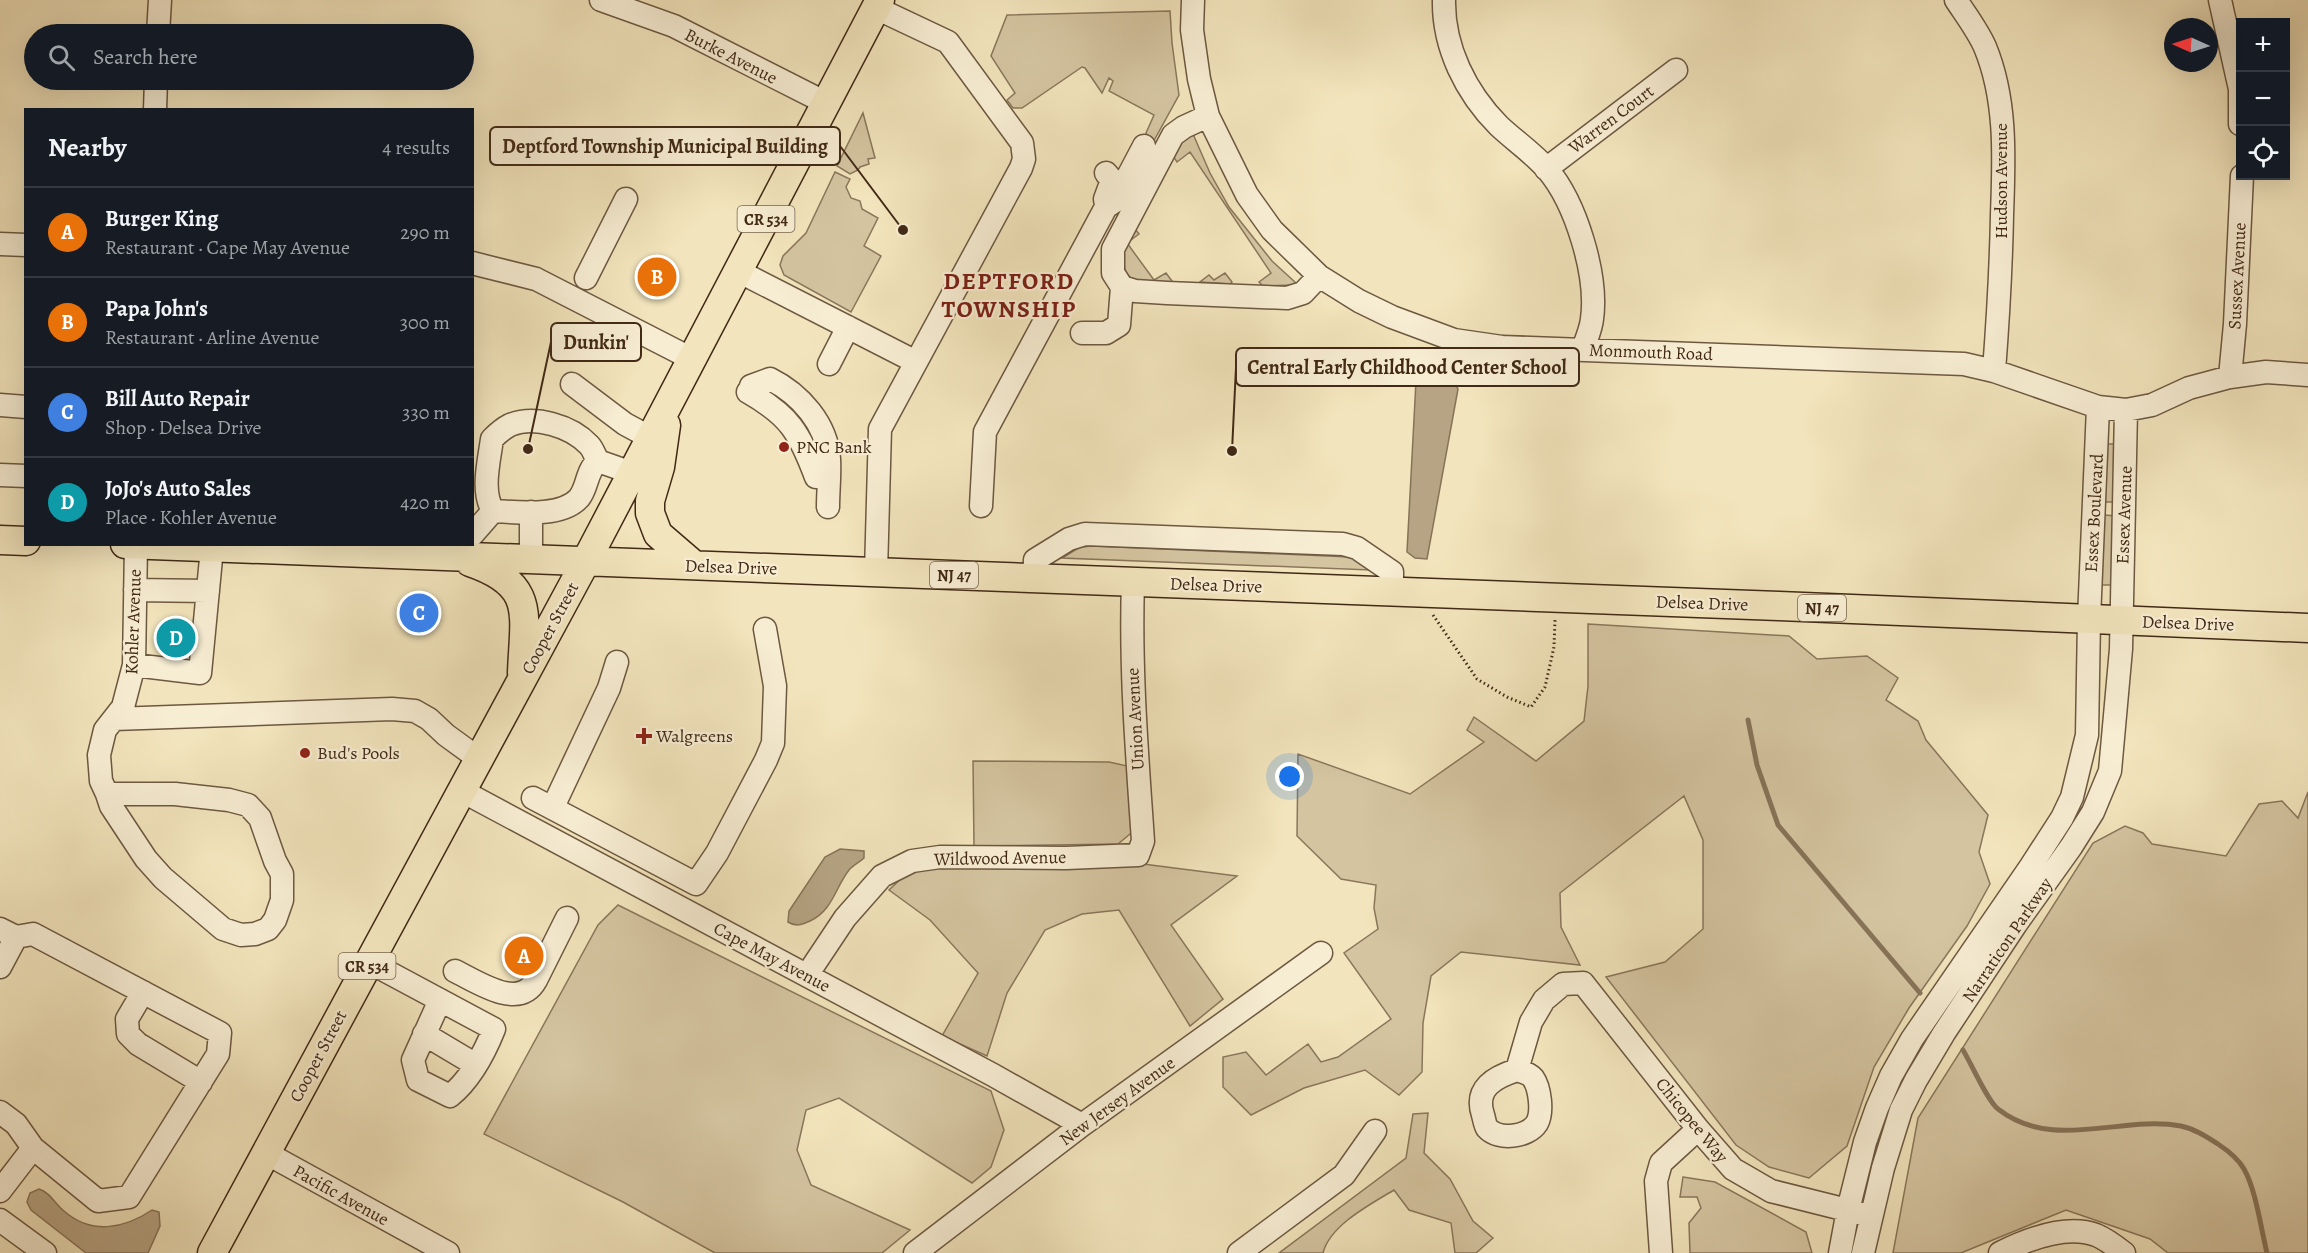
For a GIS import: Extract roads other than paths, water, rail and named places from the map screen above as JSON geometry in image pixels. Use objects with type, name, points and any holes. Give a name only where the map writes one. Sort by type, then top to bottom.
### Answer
[{"type":"main road","name":"Cooper Street","points":[[213,1253],[586,561],[878,4]]},
{"type":"main road","points":[[668,405],[660,467],[650,501],[650,513],[658,534],[694,565]]},
{"type":"main road","points":[[0,540],[24,541]]},
{"type":"main road","name":"Delsea Drive","points":[[161,546],[459,550],[531,559],[2308,628]]},
{"type":"main road","points":[[459,550],[494,570],[511,584],[521,598],[525,619],[522,680]]},
{"type":"street","points":[[159,24],[160,0]]},
{"type":"street","name":"Burke Avenue","points":[[602,0],[674,27],[826,103]]},
{"type":"street","name":"Monmouth Road","points":[[1193,0],[1192,30],[1199,79],[1208,116],[1247,195],[1272,230],[1318,276],[1359,301],[1392,317],[1454,340],[1502,347],[1965,364],[1994,371],[2098,407],[2126,410],[2152,405],[2189,388],[2230,377],[2266,372],[2308,375]]},
{"type":"street","points":[[1444,0],[1450,49],[1469,89],[1497,124],[1546,169],[1564,192],[1582,240],[1593,284],[1592,320],[1583,349]]},
{"type":"street","name":"Hudson Avenue","points":[[1956,0],[1985,46],[1993,72],[2002,118],[2004,153],[2000,290],[1994,371]]},
{"type":"street","points":[[2220,0],[2236,72]]},
{"type":"street","points":[[876,572],[880,429],[1021,168],[1024,150],[1022,143],[948,42],[878,4]]},
{"type":"street","name":"Warren Court","points":[[1546,169],[1676,70]]},
{"type":"street","points":[[155,108],[156,90]]},
{"type":"street","points":[[1082,333],[1106,333],[1119,325],[1122,287],[1113,273],[1113,249],[1173,135],[1184,126],[1208,116]]},
{"type":"street","points":[[981,507],[985,432],[1106,207],[1115,201],[1144,146]]},
{"type":"street","points":[[1106,173],[1112,180],[1105,199],[1106,207]]},
{"type":"street","name":"Sussex Avenue","points":[[2230,377],[2235,324],[2242,180]]},
{"type":"street","points":[[586,278],[626,199]]},
{"type":"street","points":[[0,244],[24,245]]},
{"type":"street","points":[[474,264],[536,279],[692,359]]},
{"type":"street","points":[[738,271],[916,363]]},
{"type":"street","points":[[1122,287],[1145,291],[1287,298],[1303,293],[1318,276]]},
{"type":"street","points":[[829,364],[848,327]]},
{"type":"street","points":[[748,392],[772,406],[795,431],[816,477],[821,507],[829,458],[823,435],[800,398],[770,379],[751,386],[772,394],[787,405],[799,419],[816,451],[816,477]]},
{"type":"street","points":[[572,384],[625,424],[651,438]]},
{"type":"street","points":[[0,405],[24,407]]},
{"type":"street","name":"Essex Boulevard","points":[[2089,619],[2098,407]]},
{"type":"street","name":"Essex Avenue","points":[[2122,620],[2126,410]]},
{"type":"street","points":[[493,511],[488,502],[487,487],[492,439],[508,426],[521,421],[540,421],[578,435],[590,446],[598,461],[632,473]]},
{"type":"street","points":[[493,511],[548,512],[565,507],[579,498],[591,467],[598,461]]},
{"type":"street","points":[[0,475],[24,476]]},
{"type":"street","points":[[2094,509],[2125,510]]},
{"type":"street","points":[[474,533],[493,511]]},
{"type":"street","points":[[531,512],[531,559]]},
{"type":"street","points":[[1034,578],[1035,561],[1070,539],[1085,534],[1343,544],[1357,548],[1392,572],[1392,592]]},
{"type":"street","name":"Kohler Avenue","points":[[106,794],[175,794],[229,800],[248,805],[260,818],[282,874],[282,900],[275,920],[267,929],[255,934],[241,935],[223,929],[163,878],[146,859],[111,806],[106,794],[101,781],[99,755],[105,730],[123,707],[134,665],[136,546]]},
{"type":"street","points":[[134,665],[200,673],[212,548]]},
{"type":"street","name":"Union Avenue","points":[[1133,582],[1132,698],[1143,841],[1137,855]]},
{"type":"street","points":[[135,590],[208,591]]},
{"type":"street","name":"Narraticon Parkway","points":[[1840,1253],[1865,1142],[1876,1108],[1891,1076],[1912,1039],[2056,828],[2072,797],[2087,735],[2089,619]]},
{"type":"street","name":"Narraticon Parkway","points":[[1863,1253],[1883,1168],[1901,1110],[1916,1080],[2016,924],[2071,847],[2101,795],[2110,771],[2122,620]]},
{"type":"street","points":[[617,662],[609,688],[543,803],[696,884],[717,853],[773,743],[776,686],[765,628]]},
{"type":"street","points":[[114,719],[415,711],[429,719],[446,735],[479,759]]},
{"type":"street","name":"Cape May Avenue","points":[[462,791],[1082,1125]]},
{"type":"street","name":"Wildwood Avenue","points":[[807,975],[845,918],[882,876],[912,861],[940,857],[1066,858],[1137,855]]},
{"type":"street","points":[[455,971],[504,993],[511,995],[526,992],[537,980],[567,918]]},
{"type":"street","points":[[0,967],[8,933],[33,934],[220,1033],[219,1054],[129,1197],[98,1201],[33,1148],[16,1124],[0,1112]]},
{"type":"street","name":"New Jersey Avenue","points":[[915,1253],[1082,1125],[1321,953]]},
{"type":"street","points":[[369,962],[440,1000],[494,1029],[487,1048],[476,1065],[462,1086],[450,1096],[418,1080],[413,1060],[440,1000]]},
{"type":"street","name":"Chicopee Way","points":[[1516,1070],[1531,1022],[1544,1000],[1563,984],[1583,983],[1732,1169],[1772,1191],[1871,1216]]},
{"type":"street","points":[[142,992],[127,1019],[128,1034],[138,1044],[201,1083]]},
{"type":"street","points":[[424,1034],[476,1065]]},
{"type":"street","points":[[1660,1253],[1656,1181],[1661,1163],[1698,1129]]},
{"type":"street","points":[[1239,1253],[1344,1175],[1375,1131]]},
{"type":"street","points":[[0,1191],[33,1148]]},
{"type":"street","name":"Pacific Avenue","points":[[266,1153],[448,1253]]},
{"type":"street","points":[[0,1220],[45,1253]]},
{"type":"street","points":[[2000,1253],[2039,1236],[2081,1232],[2101,1238],[2124,1253]]},
{"type":"waterway","points":[[1748,720],[1757,765],[1778,825],[1920,993]]},
{"type":"waterway","points":[[1963,1050],[1994,1105],[2019,1122],[2041,1128],[2064,1130],[2158,1124],[2181,1126],[2196,1131],[2218,1144],[2229,1152],[2244,1169],[2255,1198],[2267,1253]]},
{"type":"place","name":"Deptford Township Municipal Building","points":[[903,230]]},
{"type":"place","name":"Papa John's","points":[[657,277]]},
{"type":"place","name":"PNC Bank","points":[[784,447]]},
{"type":"place","name":"Dunkin'","points":[[528,449]]},
{"type":"place","name":"Central Early Childhood Center School","points":[[1232,451]]},
{"type":"place","name":"Bill Auto Repair","points":[[419,613]]},
{"type":"place","name":"JoJo's Auto Sales","points":[[176,638]]},
{"type":"place","name":"Walgreens","points":[[644,736]]},
{"type":"place","name":"Bud's Pools","points":[[305,753]]},
{"type":"place","name":"Burger King","points":[[524,956]]},
{"type":"district","name":"DEPTFORD TOWNSHIP","points":[[1009,295]]}]
